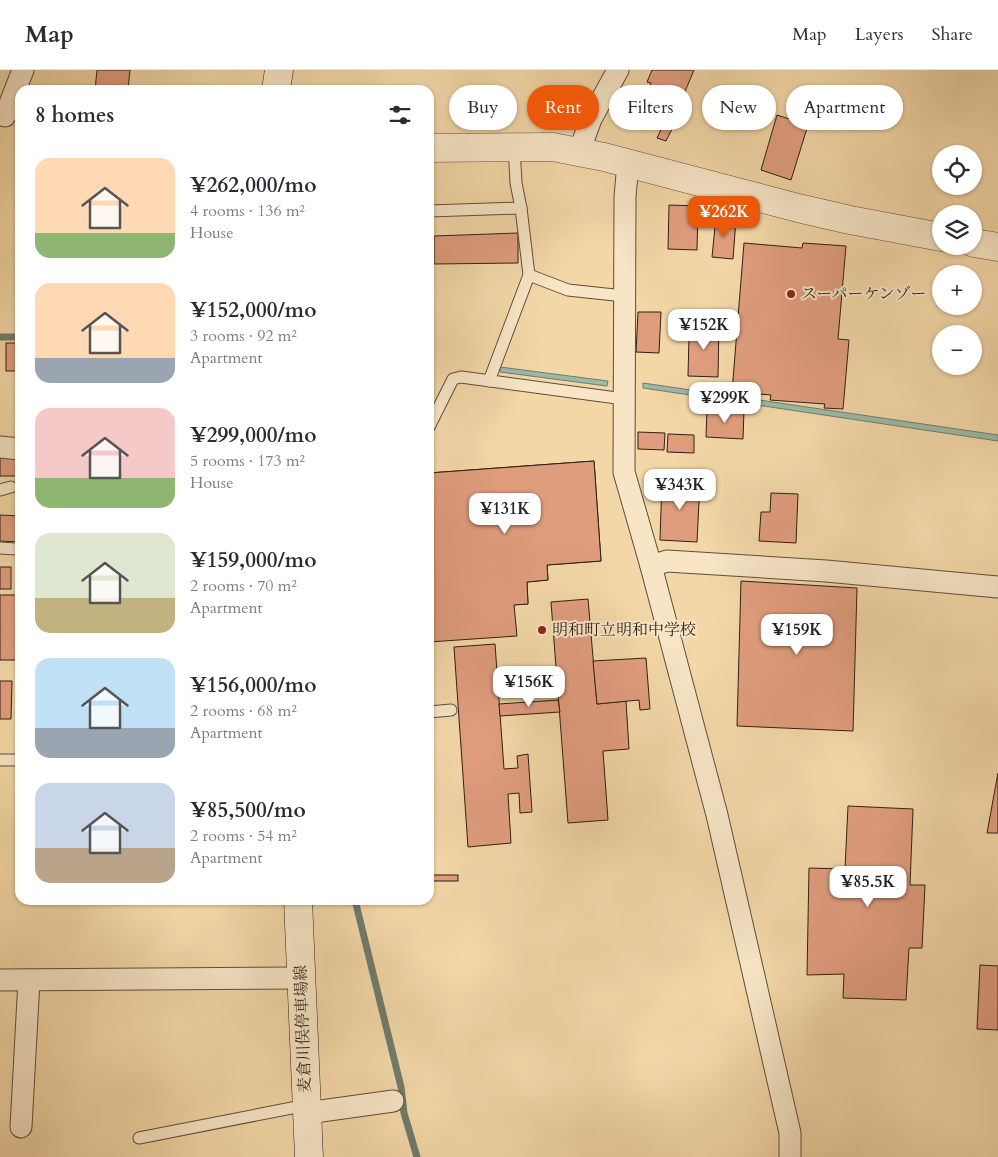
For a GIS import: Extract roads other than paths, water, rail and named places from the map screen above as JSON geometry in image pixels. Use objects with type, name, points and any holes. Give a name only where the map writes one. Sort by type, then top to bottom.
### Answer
[{"type":"street","points":[[18,85],[23,70]]},
{"type":"street","points":[[277,85],[279,70]]},
{"type":"street","points":[[579,152],[591,119],[618,70]]},
{"type":"street","points":[[8,116],[15,95]]},
{"type":"street","points":[[434,148],[514,146],[553,148],[579,152],[850,220],[932,235]]},
{"type":"street","points":[[628,163],[625,181],[624,472],[717,815],[790,1133],[790,1157]]},
{"type":"street","points":[[982,244],[998,247]]},
{"type":"street","points":[[0,447],[15,448]]},
{"type":"street","points":[[651,566],[667,561],[826,571],[998,587]]},
{"type":"street","name":"麦倉川俣停車場線","points":[[298,905],[309,1157]]},
{"type":"street","points":[[0,980],[301,978]]},
{"type":"street","points":[[21,1127],[29,980]]},
{"type":"street","points":[[307,1109],[392,1101]]},
{"type":"lane","points":[[489,381],[529,275],[516,183],[514,146]]},
{"type":"lane","points":[[434,211],[521,208]]},
{"type":"lane","points":[[529,275],[568,290],[624,296]]},
{"type":"lane","points":[[434,417],[453,379],[461,377],[624,398]]},
{"type":"lane","points":[[0,548],[15,549]]},
{"type":"lane","points":[[434,712],[451,710]]},
{"type":"lane","points":[[0,760],[15,760]]},
{"type":"lane","points":[[139,1138],[307,1109]]},
{"type":"waterway","points":[[0,337],[15,337]]},
{"type":"waterway","points":[[356,905],[401,1087],[404,1113],[417,1157]]},
{"type":"place","name":"スーパーケンゾー","points":[[791,294]]},
{"type":"place","name":"明和町立明和中学校","points":[[542,630]]}]
